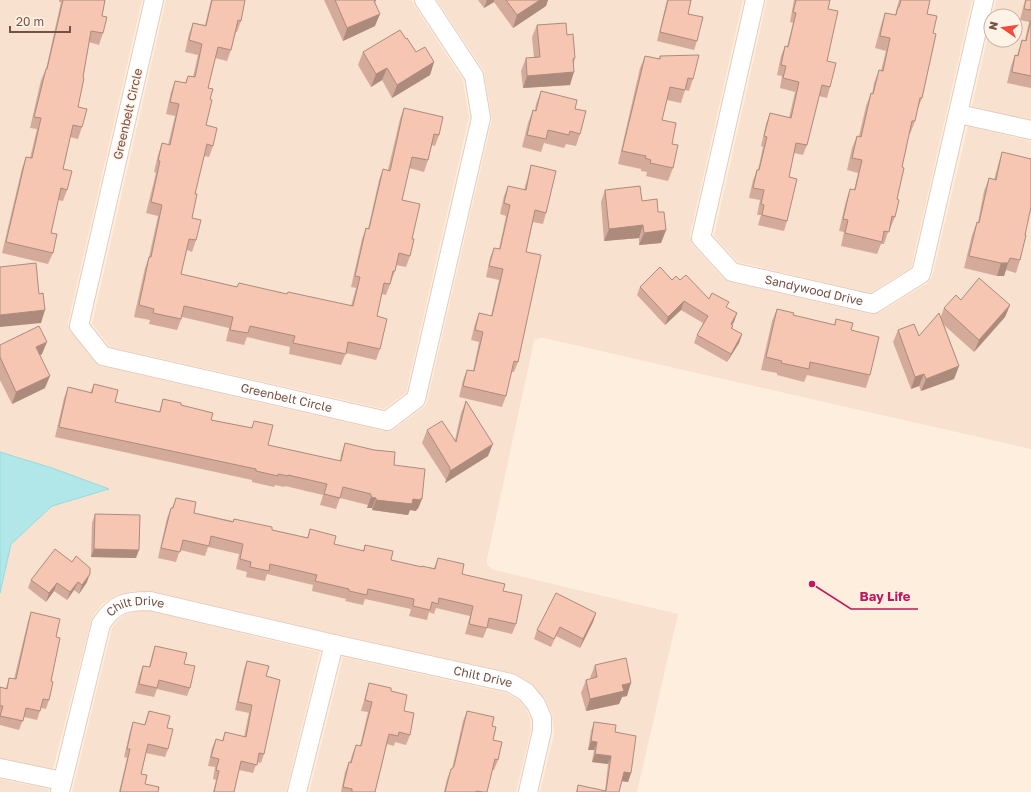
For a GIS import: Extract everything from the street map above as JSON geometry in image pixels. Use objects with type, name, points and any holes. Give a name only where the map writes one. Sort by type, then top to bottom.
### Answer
[{"type":"street","name":"Greenbelt Circle","points":[[154,0],[79,326],[103,356],[387,421],[416,399],[481,118],[474,76],[424,0]]},
{"type":"street","name":"Sandywood Drive","points":[[755,0],[701,238],[732,272],[873,304],[921,274],[984,0]]},
{"type":"street","points":[[959,114],[1031,130]]},
{"type":"street","name":"Chilt Drive","points":[[0,768],[61,787],[102,624],[109,612],[121,605],[134,601],[150,601],[511,683],[526,692],[536,704],[542,718],[542,731],[528,792]]},
{"type":"street","points":[[297,792],[334,644]]},
{"type":"shaded area","points":[[0,0],[142,0],[68,323],[70,331],[94,361],[101,366],[384,431],[394,429],[424,407],[427,402],[492,120],[484,71],[437,0],[743,0],[690,235],[692,244],[723,278],[730,282],[870,314],[880,312],[928,283],[932,277],[968,126],[1031,141],[1031,449],[539,338],[534,341],[487,559],[487,565],[494,570],[678,614],[637,792],[540,792],[554,734],[552,714],[545,698],[531,683],[513,673],[152,591],[133,591],[117,595],[102,604],[92,618],[53,769],[0,758],[0,593],[11,544],[52,506],[108,490],[52,468],[0,452]]},
{"type":"shaded area","points":[[166,0],[411,0],[463,80],[469,117],[406,393],[384,409],[110,347],[92,324]]},
{"type":"shaded area","points":[[767,0],[972,0],[911,268],[870,293],[738,262],[714,236]]},
{"type":"shaded area","points":[[996,0],[1031,0],[1031,120],[972,106],[985,48],[1023,48],[1023,8],[994,8]]},
{"type":"shaded area","points":[[136,611],[149,611],[320,652],[286,792],[72,792],[112,628],[118,620],[126,614]]},
{"type":"shaded area","points":[[343,657],[506,693],[518,699],[526,709],[530,719],[531,730],[516,792],[309,792]]},
{"type":"shaded area","points":[[0,779],[49,789],[48,792],[0,792]]},
{"type":"water","points":[[0,452],[52,468],[109,489],[52,506],[11,544],[0,593]]},
{"type":"building","points":[[63,0],[105,0],[102,16],[107,17],[103,33],[91,31],[78,107],[87,109],[82,127],[73,125],[63,169],[72,171],[67,190],[61,188],[51,233],[57,234],[53,253],[6,242],[26,157],[32,158],[41,118],[34,117]]},
{"type":"building","points":[[212,0],[245,0],[241,21],[238,20],[231,50],[218,47],[208,88],[213,89],[206,125],[217,128],[213,146],[207,144],[195,194],[197,194],[192,218],[201,220],[196,240],[189,239],[181,274],[237,287],[239,283],[287,294],[288,292],[353,306],[360,277],[355,276],[366,228],[369,229],[383,169],[390,171],[404,108],[443,117],[439,135],[434,134],[428,160],[412,157],[402,200],[420,204],[412,239],[414,239],[410,256],[399,253],[390,284],[384,283],[377,316],[387,319],[380,349],[348,342],[346,354],[293,343],[295,336],[250,326],[248,333],[230,330],[233,317],[184,306],[181,319],[153,313],[154,309],[139,305],[162,205],[151,202],[160,161],[158,161],[162,143],[170,145],[179,104],[170,102],[175,81],[186,83],[188,76],[195,77],[202,44],[189,40],[193,23],[206,26]]},
{"type":"building","points":[[335,0],[376,0],[374,1],[380,14],[347,28]]},
{"type":"building","points":[[506,0],[540,0],[517,15]]},
{"type":"building","points":[[668,0],[691,0],[688,14],[703,17],[697,41],[660,32]]},
{"type":"building","points":[[796,0],[830,0],[828,9],[838,11],[827,61],[836,63],[830,87],[822,85],[807,145],[796,143],[789,177],[797,179],[787,221],[762,215],[764,205],[761,204],[764,190],[753,188],[767,137],[764,136],[770,113],[791,118],[799,82],[783,78],[786,66],[781,65],[785,46],[788,47],[796,13],[793,12]]},
{"type":"building","points":[[901,0],[930,0],[927,14],[937,16],[933,33],[936,34],[922,98],[920,98],[915,121],[912,121],[902,167],[904,168],[897,199],[899,200],[895,217],[892,216],[889,232],[884,231],[882,242],[845,233],[848,220],[843,219],[850,189],[855,190],[862,160],[852,158],[857,136],[861,137],[871,93],[873,94],[879,70],[883,71],[890,38],[880,36],[885,13],[896,15]]},
{"type":"building","points":[[1026,0],[1031,0],[1031,10],[1024,9]]},
{"type":"building","points":[[1031,20],[1031,76],[1012,72],[1015,55],[1018,56],[1020,48],[1023,48],[1023,40],[1026,41]]},
{"type":"building","points":[[566,23],[567,35],[573,34],[575,58],[573,59],[574,72],[527,76],[526,58],[540,57],[537,25]]},
{"type":"building","points":[[400,30],[416,52],[425,47],[434,62],[397,85],[387,68],[376,74],[363,52]]},
{"type":"building","points":[[699,55],[693,79],[688,78],[685,90],[670,87],[662,120],[676,123],[672,144],[678,145],[673,168],[650,163],[651,160],[645,158],[646,156],[622,151],[645,56],[660,59],[660,56]]},
{"type":"building","points":[[541,91],[577,100],[575,109],[586,111],[580,134],[570,131],[569,135],[548,130],[546,139],[527,135],[533,110],[536,111]]},
{"type":"building","points":[[1002,152],[1031,159],[1031,207],[1026,235],[1020,260],[1010,258],[1008,263],[1001,263],[969,256],[977,222],[979,223],[989,178],[996,180]]},
{"type":"building","points":[[531,165],[556,171],[546,213],[535,210],[526,252],[541,255],[518,362],[514,361],[506,396],[463,386],[467,370],[474,371],[483,332],[475,330],[479,313],[492,316],[503,269],[489,266],[494,248],[500,249],[510,205],[504,203],[508,186],[526,190]]},
{"type":"building","points":[[640,186],[642,201],[657,199],[658,212],[664,212],[666,230],[644,233],[643,225],[609,229],[605,190]]},
{"type":"building","points":[[36,263],[39,294],[43,293],[45,310],[0,315],[0,267]]},
{"type":"building","points":[[660,267],[672,280],[676,276],[680,280],[686,275],[709,299],[712,293],[729,302],[726,307],[737,313],[731,324],[733,326],[731,328],[742,334],[731,354],[697,335],[708,316],[684,301],[668,317],[640,287]]},
{"type":"building","points":[[979,278],[1010,305],[979,340],[944,308],[956,295],[961,300]]},
{"type":"building","points":[[777,309],[794,313],[793,315],[835,325],[836,319],[853,323],[851,330],[879,337],[870,375],[810,362],[809,369],[781,363],[782,361],[766,357]]},
{"type":"building","points":[[939,313],[959,366],[926,379],[924,374],[915,377],[898,330],[914,324],[919,336]]},
{"type":"building","points":[[39,326],[47,342],[36,347],[50,376],[16,392],[0,357],[0,345]]},
{"type":"building","points":[[94,384],[118,390],[115,402],[160,412],[163,399],[213,413],[211,420],[252,428],[254,421],[273,425],[268,445],[341,461],[345,443],[374,450],[395,452],[394,465],[425,469],[422,499],[413,499],[412,504],[376,500],[376,498],[371,497],[371,494],[343,487],[340,498],[324,494],[327,484],[288,475],[278,474],[278,476],[256,471],[256,469],[59,427],[68,387],[92,393]]},
{"type":"building","points":[[466,401],[493,444],[450,471],[450,468],[427,430],[442,421],[456,442]]},
{"type":"building","points":[[176,498],[196,502],[194,513],[233,522],[234,519],[272,527],[272,530],[308,538],[310,529],[336,536],[334,544],[364,551],[365,545],[393,551],[391,560],[435,569],[438,558],[464,564],[462,574],[505,584],[503,591],[522,595],[516,624],[489,618],[487,628],[469,624],[473,606],[439,598],[438,604],[432,602],[430,610],[413,606],[414,599],[368,589],[367,595],[315,581],[317,575],[270,564],[269,571],[250,567],[251,562],[240,559],[243,544],[211,536],[209,546],[183,540],[180,552],[161,548],[171,508],[173,508]]},
{"type":"building","points":[[95,514],[140,515],[139,550],[94,549]]},
{"type":"building","points":[[55,549],[72,562],[76,556],[90,568],[90,574],[82,585],[78,582],[70,592],[57,583],[49,593],[31,580]]},
{"type":"building","points":[[556,593],[596,613],[583,639],[560,627],[554,639],[537,630]]},
{"type":"building","points":[[31,612],[60,619],[56,637],[60,638],[51,681],[53,682],[49,700],[43,699],[40,711],[26,708],[23,721],[0,716],[3,706],[0,706],[0,687],[7,689],[9,678],[16,679]]},
{"type":"building","points":[[155,646],[187,653],[184,664],[195,666],[190,688],[159,680],[157,688],[139,684],[143,666],[150,667]]},
{"type":"building","points":[[626,658],[631,683],[622,685],[624,691],[590,699],[586,680],[597,677],[595,665]]},
{"type":"building","points":[[247,661],[269,666],[266,676],[280,680],[264,754],[259,753],[257,765],[241,761],[234,792],[214,792],[219,771],[216,770],[219,759],[211,757],[216,739],[223,741],[225,732],[246,737],[252,705],[238,702]]},
{"type":"building","points":[[369,683],[391,688],[391,691],[407,695],[404,711],[414,713],[410,735],[399,732],[398,736],[389,734],[375,792],[352,792],[352,789],[343,787],[349,762],[351,763],[356,745],[361,746],[372,702],[365,700]]},
{"type":"building","points":[[149,711],[170,716],[167,728],[173,729],[168,749],[148,744],[141,774],[147,775],[145,784],[159,787],[158,792],[120,792],[130,749],[127,749],[133,722],[145,725]]},
{"type":"building","points":[[467,711],[494,717],[492,726],[496,727],[493,740],[502,742],[498,760],[495,759],[487,792],[445,792],[451,769],[454,766]]},
{"type":"building","points":[[594,722],[616,725],[615,732],[636,736],[631,773],[624,772],[619,792],[577,792],[578,785],[606,791],[611,756],[595,754],[597,742],[591,741]]},
{"type":"place","name":"Bay Life","points":[[812,584]]}]
